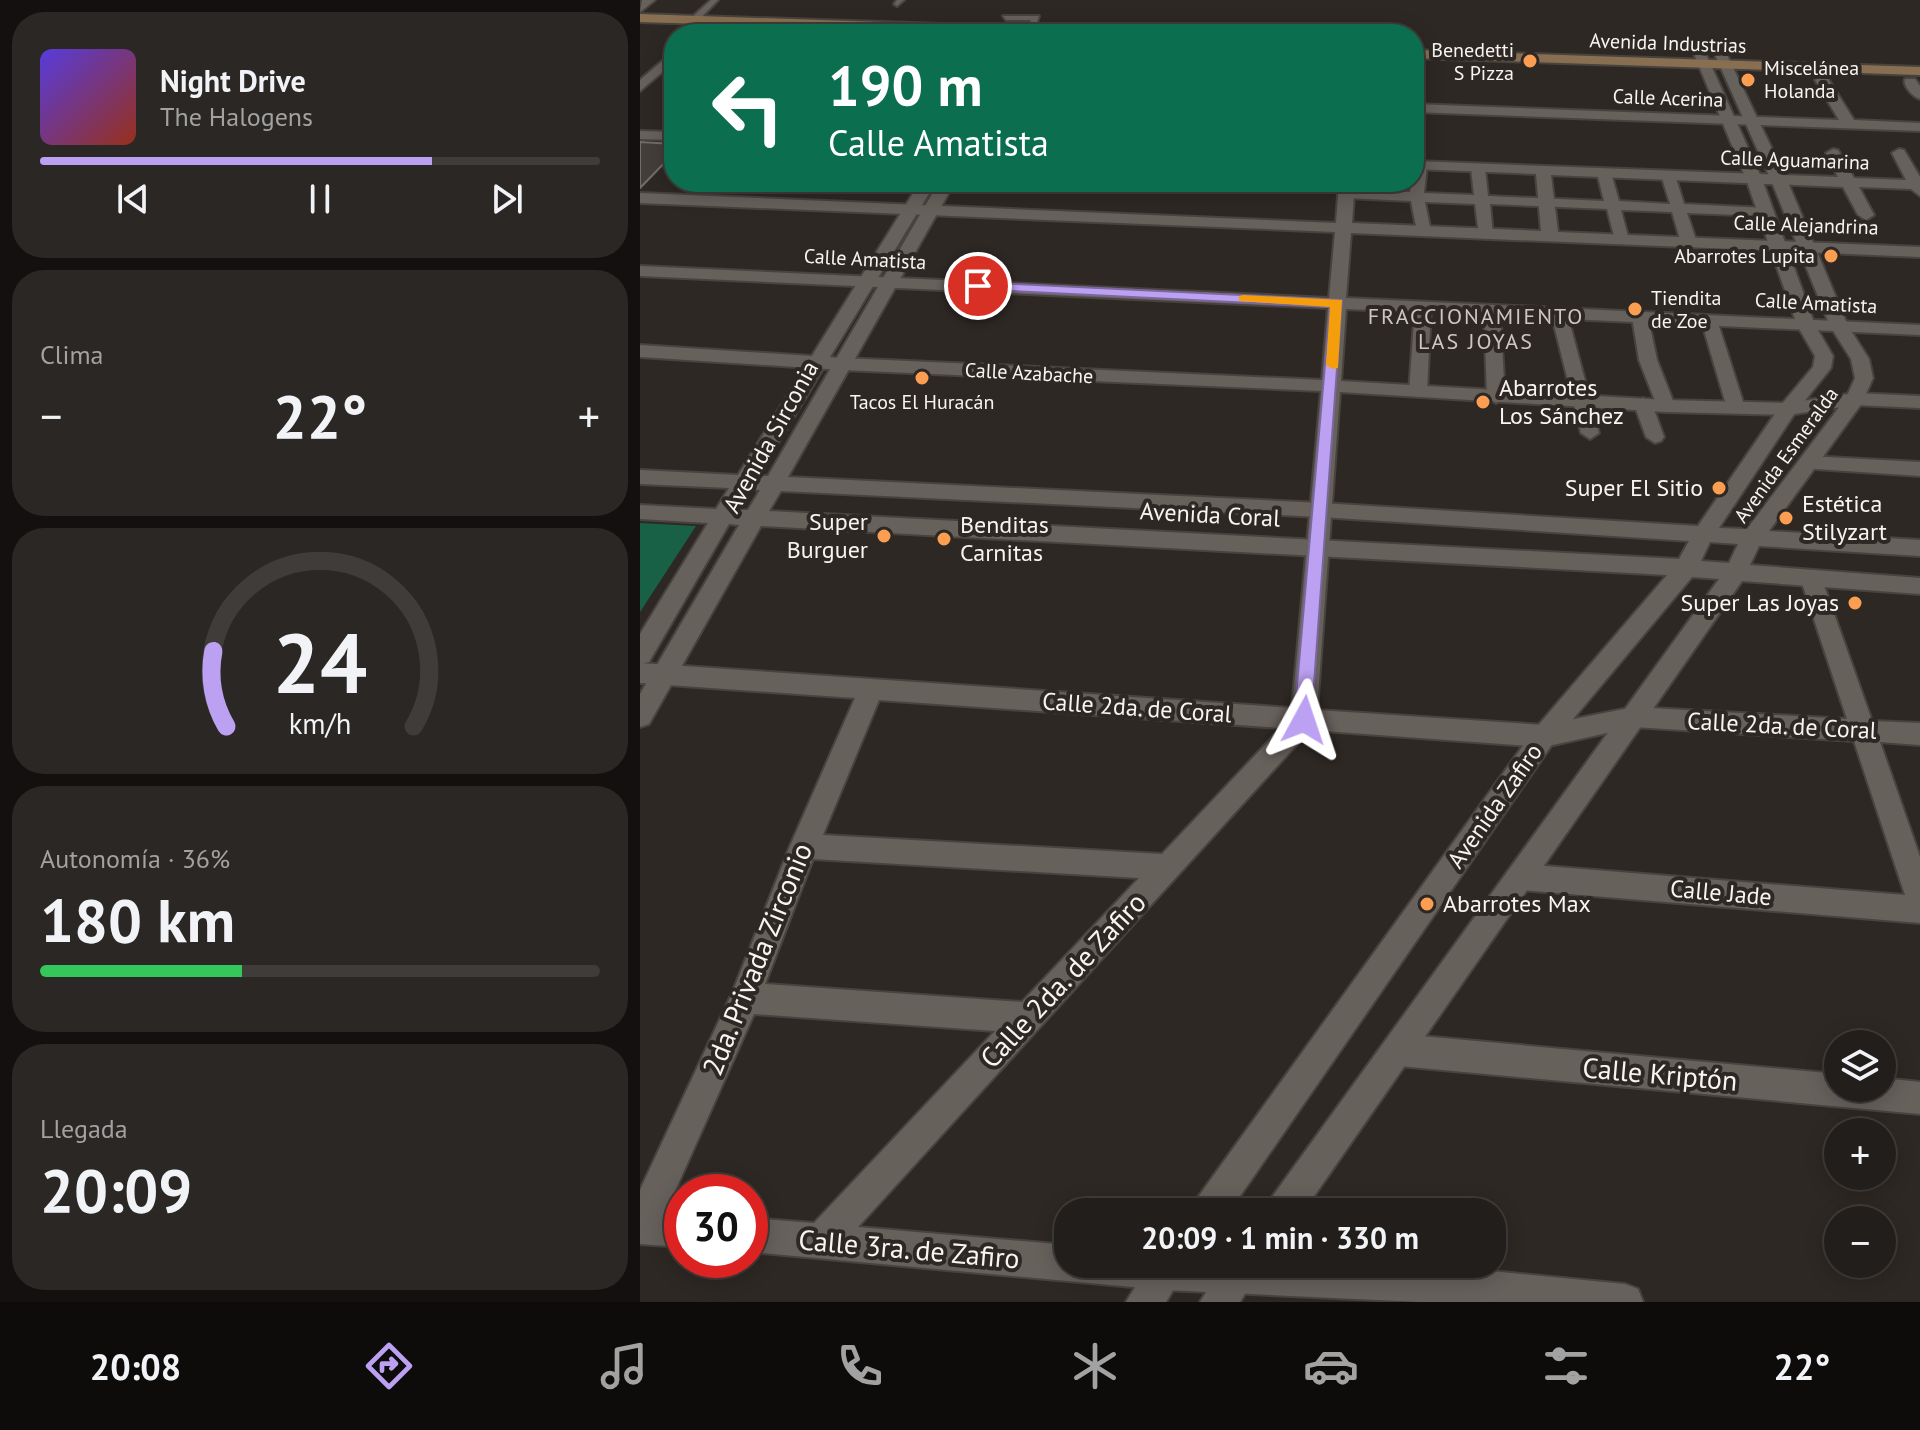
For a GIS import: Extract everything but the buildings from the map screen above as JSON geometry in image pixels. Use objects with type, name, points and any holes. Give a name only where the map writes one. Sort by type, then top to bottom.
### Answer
[{"type":"main road","points":[[640,18],[674,24]]},
{"type":"main road","points":[[640,28],[664,28]]},
{"type":"main road","name":"Avenida Industrias","points":[[1424,45],[1724,60],[1915,76]]},
{"type":"main road","name":"Avenida Industrias","points":[[1424,54],[1702,59]]},
{"type":"main road","name":"Avenida Industrias","points":[[1724,60],[1920,61]]},
{"type":"street","points":[[640,8],[649,0]]},
{"type":"street","name":"Avenida Esmeralda","points":[[1686,568],[1703,535],[1788,409],[1822,368],[1824,356],[1806,325],[1754,179],[1702,59]]},
{"type":"street","name":"Avenida Esmeralda","points":[[1724,60],[1779,180],[1839,326],[1860,359],[1864,378],[1855,399],[1752,538],[1735,573]]},
{"type":"street","points":[[642,82],[664,63]]},
{"type":"street","points":[[1915,76],[1920,95]]},
{"type":"street","points":[[1822,80],[1849,124]]},
{"type":"street","points":[[642,82],[664,81]]},
{"type":"street","name":"Calle Acerina","points":[[1424,108],[1920,127]]},
{"type":"street","points":[[640,135],[664,136]]},
{"type":"street","points":[[1833,153],[1866,215]]},
{"type":"street","points":[[1899,153],[1919,187]]},
{"type":"street","name":"Calle Aguamarina","points":[[1424,166],[1919,187]]},
{"type":"street","points":[[1478,168],[1486,235]]},
{"type":"street","points":[[1543,170],[1550,237]]},
{"type":"street","points":[[1604,173],[1622,240]]},
{"type":"street","points":[[1668,175],[1689,243]]},
{"type":"street","name":"Avenida Sirconia","points":[[921,210],[926,192]]},
{"type":"street","name":"Avenida Sirconia","points":[[640,717],[652,674],[755,519],[842,364],[879,282],[921,210],[938,192]]},
{"type":"street","points":[[1304,720],[1347,192]]},
{"type":"street","points":[[1378,192],[1417,197],[1766,212]]},
{"type":"street","name":"Calle Aguamarina","points":[[1417,192],[1417,197]]},
{"type":"street","points":[[1417,197],[1424,232]]},
{"type":"street","name":"Calle Alejandrina","points":[[640,198],[1920,252]]},
{"type":"street","name":"Calle Amatista","points":[[640,271],[1920,330]]},
{"type":"street","name":"Avenida Sirconia","points":[[640,655],[720,517],[818,362],[879,282]]},
{"type":"street","points":[[1418,392],[1423,307]]},
{"type":"street","points":[[1492,310],[1496,397]]},
{"type":"street","points":[[1559,313],[1590,433]]},
{"type":"street","points":[[1640,317],[1648,360],[1666,406]]},
{"type":"street","points":[[1709,320],[1736,408]]},
{"type":"street","name":"Calle Azabache","points":[[640,351],[1666,406],[1788,409],[1855,399],[1920,402]]},
{"type":"street","points":[[1643,404],[1655,437]]},
{"type":"street","points":[[1808,463],[1920,469]]},
{"type":"street","name":"Avenida Coral","points":[[640,477],[1321,510],[1920,548]]},
{"type":"street","name":"Avenida Coral","points":[[640,512],[1319,546],[1686,568],[1920,586]]},
{"type":"street","name":"Avenida Zafiro","points":[[1218,1198],[1544,736],[1686,568]]},
{"type":"street","points":[[1292,1198],[1735,573]]},
{"type":"street","points":[[1812,580],[1920,898]]},
{"type":"street","name":"Calle 2da. de Coral","points":[[652,674],[1544,736],[1634,717],[1920,734]]},
{"type":"street","name":"2da. Privada Zirconio","points":[[640,1227],[745,998],[804,846],[871,690]]},
{"type":"street","name":"Calle 2da. de Zafiro","points":[[822,1240],[1304,720]]},
{"type":"street","points":[[804,846],[1168,867]]},
{"type":"street","name":"Calle Jade","points":[[1522,877],[1920,910]]},
{"type":"street","points":[[745,998],[1026,1018]]},
{"type":"street","name":"Calle Kriptón","points":[[1399,1050],[1920,1098]]},
{"type":"street","points":[[640,1227],[664,1229]]},
{"type":"street","name":"Calle 3ra. de Zafiro","points":[[768,1236],[1054,1262]]},
{"type":"street","points":[[1144,1302],[1161,1278]]},
{"type":"street","points":[[1233,1281],[1625,1302]]},
{"type":"lane","points":[[700,24],[715,0]]},
{"type":"lane","points":[[1006,18],[1036,18],[1033,24]]},
{"type":"green space","points":[[640,523],[696,526],[640,612]]},
{"type":"slow traffic","points":[[1243,299],[1337,303],[1333,365]]},
{"type":"place","name":"Benedetti S Pizza","points":[[1530,61]]},
{"type":"place","name":"Miscelánea Holanda","points":[[1748,80]]},
{"type":"place","name":"Abarrotes Lupita","points":[[1831,256]]},
{"type":"place","name":"Tiendita de Zoe","points":[[1635,309]]},
{"type":"place","name":"Tacos El Huracán","points":[[922,378]]},
{"type":"place","name":"Abarrotes Los Sánchez","points":[[1483,402]]},
{"type":"place","name":"Super El Sitio","points":[[1719,488]]},
{"type":"place","name":"Estética Stilyzart","points":[[1786,518]]},
{"type":"place","name":"Super Burguer","points":[[884,536]]},
{"type":"place","name":"Benditas Carnitas","points":[[944,539]]},
{"type":"place","name":"Super Las Joyas","points":[[1855,603]]},
{"type":"place","name":"Abarrotes Max","points":[[1427,904]]},
{"type":"district","name":"FRACCIONAMIENTO LAS JOYAS","points":[[1476,328]]},
{"type":"route","points":[[978,286],[1337,303],[1304,720]]}]
